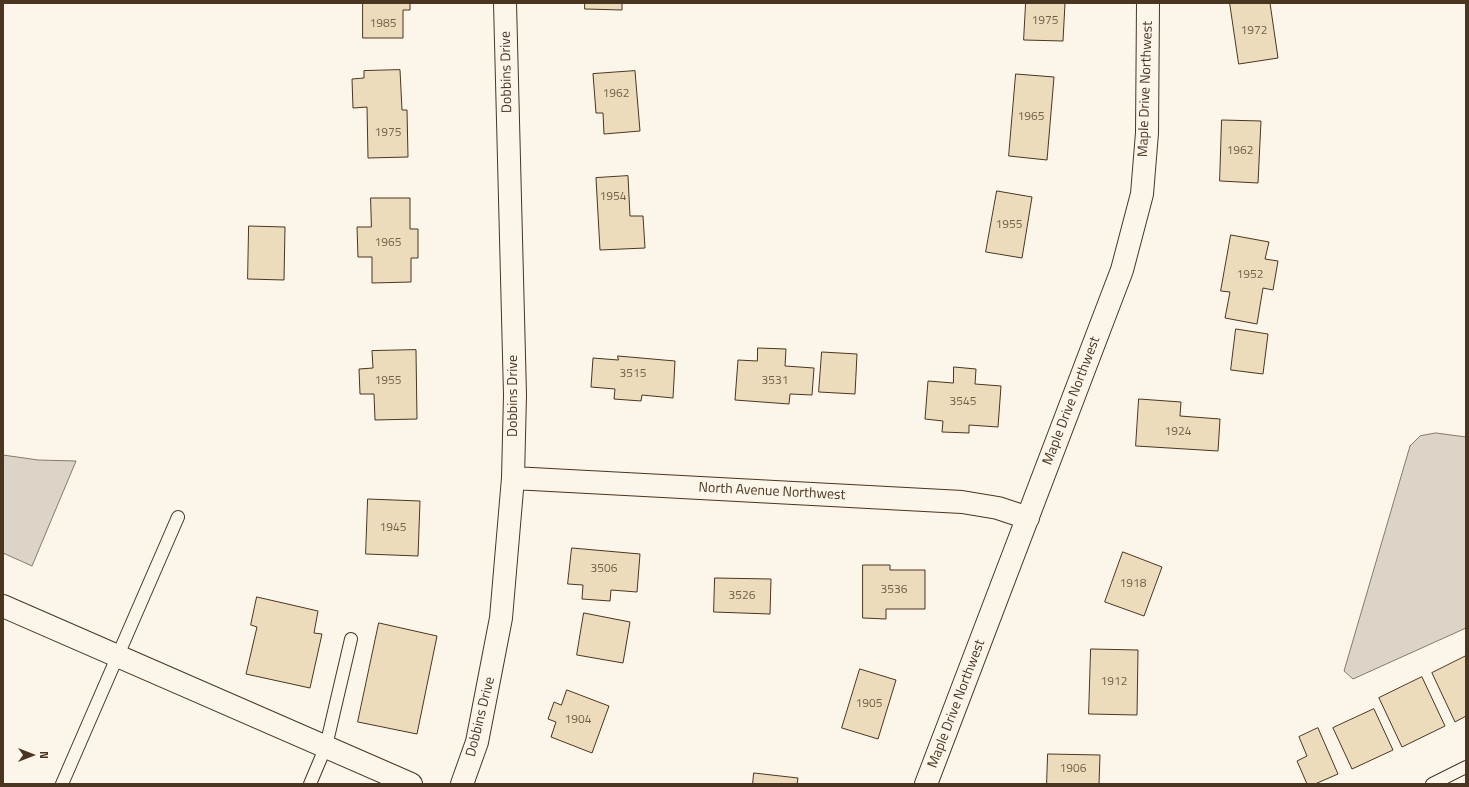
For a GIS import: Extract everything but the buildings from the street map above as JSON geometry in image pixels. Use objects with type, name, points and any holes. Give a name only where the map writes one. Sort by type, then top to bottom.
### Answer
[{"type":"street","name":"Dobbins Drive","points":[[462,784],[477,742],[502,618],[513,478],[515,395],[505,3]]},
{"type":"street","name":"Maple Drive Northwest","points":[[926,784],[1122,270],[1142,194],[1146,133],[1148,3]]},
{"type":"street","name":"North Avenue Northwest","points":[[513,478],[962,502],[998,508],[1028,518]]},
{"type":"street","points":[[3,606],[117,657],[412,784]]},
{"type":"lane","points":[[62,784],[178,517]]},
{"type":"lane","points":[[310,784],[326,746],[351,639]]},
{"type":"lane","points":[[1432,784],[1466,767]]},
{"type":"shaded area","points":[[1436,433],[1466,437],[1466,628],[1353,679],[1344,671],[1410,446],[1420,436]]},
{"type":"shaded area","points":[[3,455],[38,460],[76,461],[32,566],[3,553]]}]
